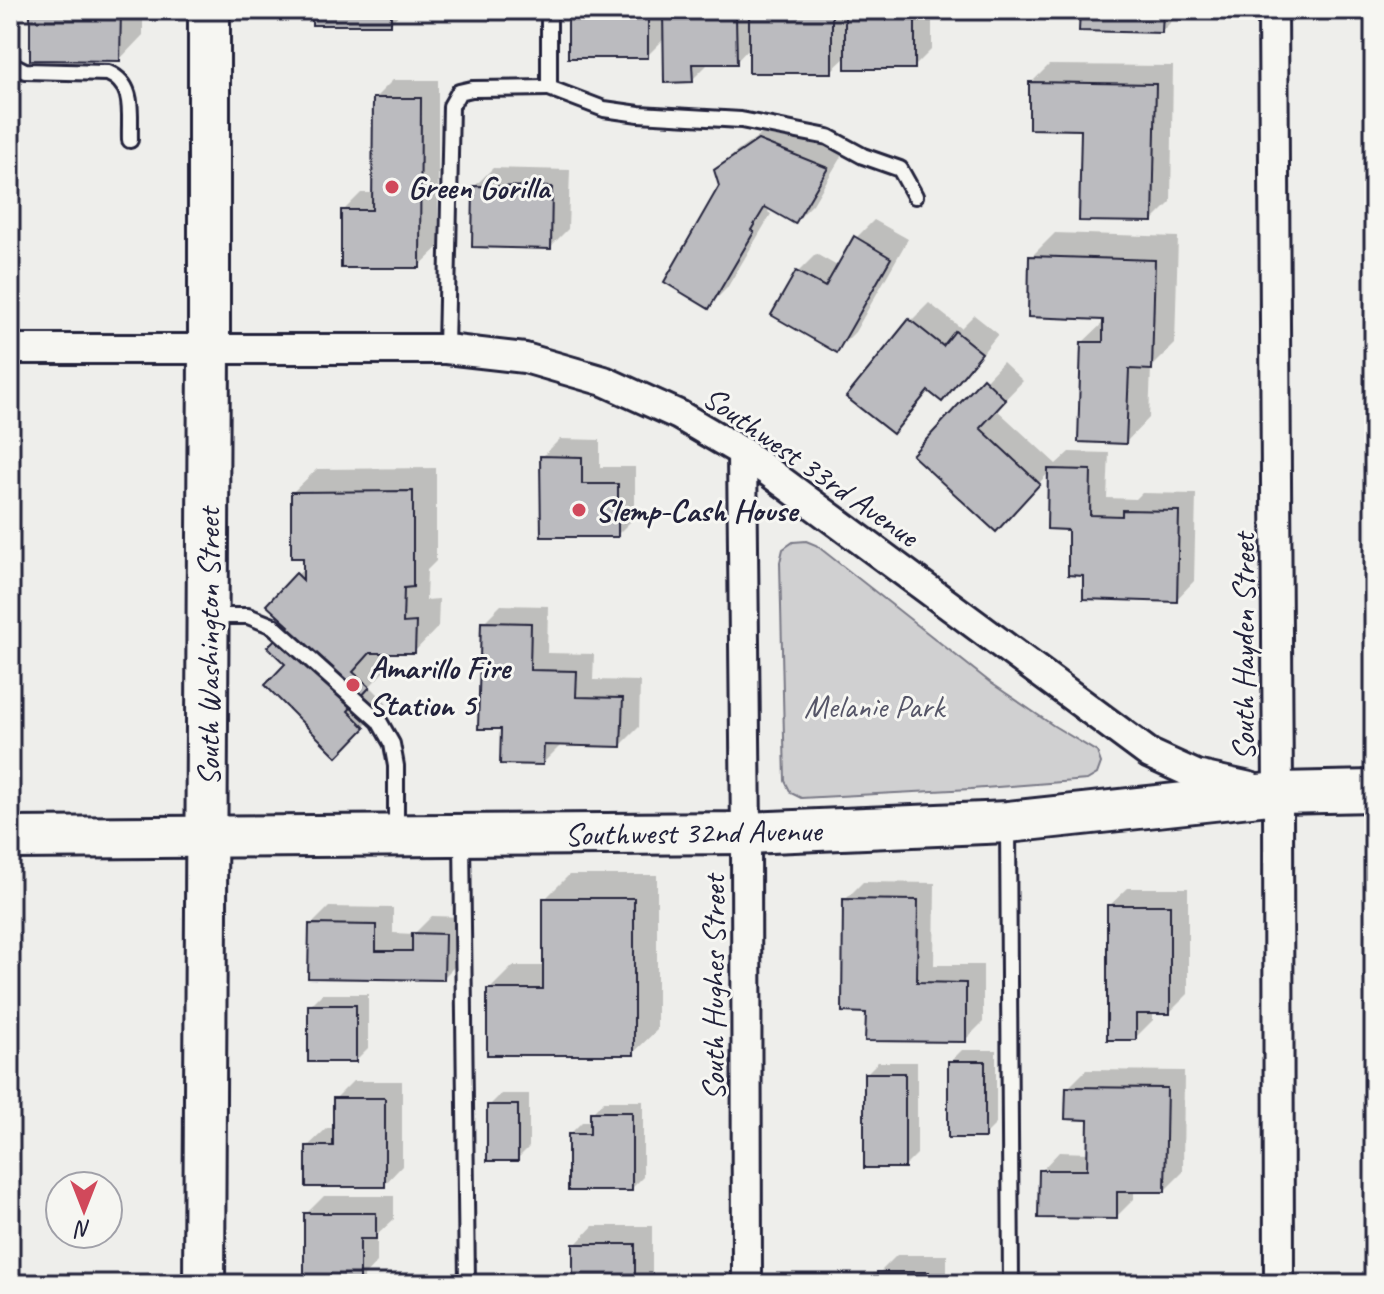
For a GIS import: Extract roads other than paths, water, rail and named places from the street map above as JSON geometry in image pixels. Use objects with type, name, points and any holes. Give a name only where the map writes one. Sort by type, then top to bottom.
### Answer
[{"type":"street","name":"South Washington Street","points":[[204,1284],[209,10]]},
{"type":"street","name":"South Hayden Street","points":[[1273,10],[1279,1284]]},
{"type":"street","name":"Southwest 33rd Avenue","points":[[10,349],[446,349],[525,358],[604,381],[679,415],[742,452],[1150,754],[1196,775],[1278,793]]},
{"type":"street","name":"South Hughes Street","points":[[742,452],[747,1284]]},
{"type":"street","name":"Southwest 32nd Avenue","points":[[10,838],[746,833],[1008,822],[1278,793],[1374,791]]},
{"type":"lane","points":[[549,10],[549,88]]},
{"type":"lane","points":[[10,61],[25,71],[108,73],[119,78],[126,86],[129,99],[130,140]]},
{"type":"lane","points":[[446,349],[451,106],[459,92],[472,89],[549,88],[604,109],[741,120],[828,137],[863,156],[900,169],[915,196]]},
{"type":"lane","points":[[208,616],[248,616],[273,626],[379,721],[392,744],[396,766],[396,836]]},
{"type":"lane","points":[[1008,822],[1011,1284]]},
{"type":"lane","points":[[462,836],[467,1284]]},
{"type":"place","name":"Green Gorilla","points":[[392,187]]},
{"type":"place","name":"Slemp-Cash House","points":[[579,510]]},
{"type":"place","name":"Amarillo Fire Station 5","points":[[353,685]]},
{"type":"park label","name":"Melanie Park","points":[[874,706]]}]
